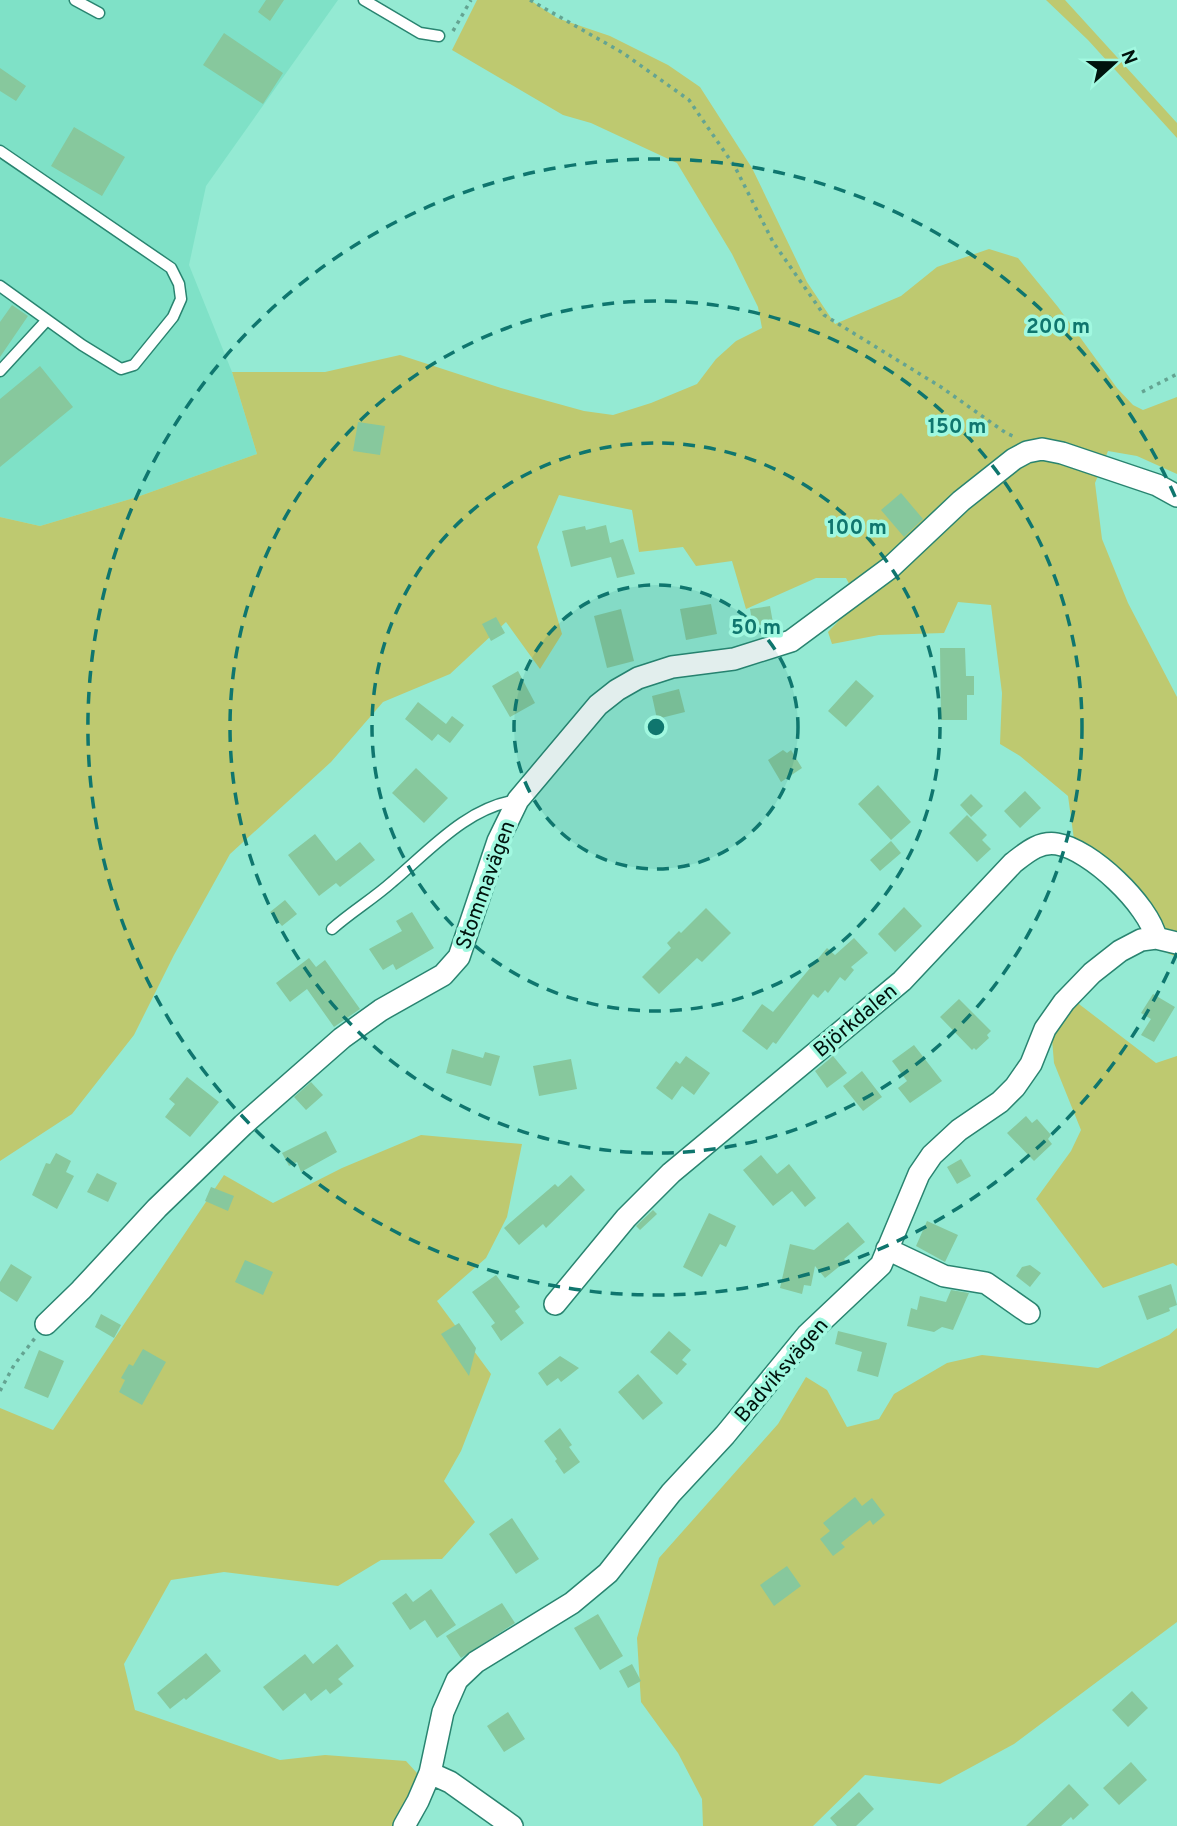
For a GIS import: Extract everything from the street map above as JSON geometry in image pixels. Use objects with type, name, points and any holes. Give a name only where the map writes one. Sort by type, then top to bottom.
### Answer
[{"type":"street","points":[[1042,449],[1109,468],[1157,485],[1177,496]]},
{"type":"street","name":"Stommavägen","points":[[46,1324],[157,1208],[243,1125],[332,1047],[381,1010],[451,968],[459,957],[498,841],[518,800],[598,705],[638,678],[672,667],[734,659],[791,641],[891,567],[961,501],[1004,467],[1027,452],[1042,449]]},
{"type":"street","name":"Björkdalen","points":[[555,1304],[626,1218],[671,1173],[902,981],[1013,863],[1028,852],[1041,845],[1056,844],[1081,853],[1115,881],[1145,914],[1154,928],[1156,938]]},
{"type":"street","points":[[1156,938],[1177,943]]},
{"type":"street","name":"Badviksvägen","points":[[404,1826],[430,1773],[443,1712],[457,1679],[476,1662],[572,1603],[608,1573],[671,1493],[725,1436],[807,1335],[881,1265],[919,1174],[932,1155],[959,1130],[1000,1102],[1015,1087],[1031,1064],[1045,1028],[1064,1002],[1092,973],[1120,951],[1141,940],[1156,938]]},
{"type":"street","points":[[887,1249],[944,1276],[986,1283],[1029,1313]]},
{"type":"street","points":[[430,1773],[450,1782],[512,1826]]},
{"type":"lane","points":[[75,0],[99,13]]},
{"type":"lane","points":[[364,0],[420,33],[439,36]]},
{"type":"lane","points":[[0,151],[171,268],[179,284],[181,299],[173,317],[134,365],[121,369],[82,345],[0,286]]},
{"type":"lane","points":[[0,371],[47,320]]},
{"type":"lane","points":[[332,929],[391,883],[426,850],[479,811],[499,803],[518,800]]},
{"type":"path","points":[[439,36],[451,33],[471,0]]},
{"type":"path","points":[[530,0],[623,53],[689,100],[735,167],[773,242],[824,315],[941,387],[1006,433],[1042,449]]},
{"type":"path","points":[[1142,392],[1177,374]]},
{"type":"path","points":[[0,1391],[14,1366],[46,1324]]},
{"type":"shaded area","points":[[0,0],[338,0],[206,186],[189,265],[232,372],[257,454],[137,497],[40,526],[0,517]]},
{"type":"shaded area","points":[[477,0],[530,0],[557,18],[610,36],[668,65],[700,87],[752,168],[807,282],[835,324],[901,296],[937,267],[989,249],[1018,258],[1058,307],[1117,388],[1133,405],[1143,410],[1177,397],[1177,474],[1137,456],[1108,451],[1095,483],[1102,539],[1128,603],[1177,697],[1177,957],[1167,953],[1122,899],[1077,861],[1068,796],[1020,756],[1000,744],[1002,693],[991,605],[958,602],[944,633],[879,635],[832,644],[828,632],[858,601],[846,578],[816,578],[746,609],[732,561],[696,566],[683,547],[639,552],[632,510],[559,495],[537,547],[562,634],[540,669],[506,622],[450,674],[383,702],[331,762],[230,854],[174,955],[134,1035],[72,1114],[0,1161],[0,517],[40,526],[137,497],[257,454],[232,372],[325,372],[400,355],[501,388],[584,411],[613,415],[697,384],[716,359],[736,341],[762,328],[758,307],[732,254],[677,163],[591,123],[563,115],[452,50]]},
{"type":"shaded area","points":[[1046,0],[1065,0],[1177,123],[1177,138],[1088,40]]},
{"type":"shaded area","points":[[1075,1001],[1156,1063],[1177,1056],[1177,1266],[1173,1263],[1103,1288],[1036,1199],[1071,1151],[1081,1130],[1054,1063],[1052,1039]]},
{"type":"shaded area","points":[[421,1135],[522,1144],[507,1217],[486,1258],[437,1301],[491,1374],[461,1451],[444,1481],[475,1522],[442,1559],[381,1560],[338,1586],[224,1572],[171,1580],[124,1664],[135,1710],[280,1760],[325,1755],[406,1761],[428,1785],[417,1826],[0,1826],[0,1408],[53,1430],[224,1175],[273,1203],[342,1168]]},
{"type":"shaded area","points":[[1177,1328],[1177,1622],[1014,1744],[940,1784],[865,1775],[813,1826],[703,1826],[702,1799],[678,1753],[641,1702],[637,1638],[659,1558],[778,1424],[806,1377],[827,1390],[847,1427],[879,1419],[894,1394],[947,1363],[982,1355],[1098,1368],[1169,1335]]},
{"type":"building","points":[[266,0],[284,0],[270,21],[258,12]]},
{"type":"building","points":[[224,33],[283,73],[263,104],[203,65]]},
{"type":"building","points":[[0,68],[26,86],[16,101],[0,91]]},
{"type":"building","points":[[74,127],[125,157],[102,196],[51,166]]},
{"type":"building","points":[[12,305],[28,316],[0,357],[0,322]]},
{"type":"building","points":[[40,366],[73,407],[0,467],[0,399]]},
{"type":"building","points":[[358,422],[385,426],[380,455],[353,451]]},
{"type":"building","points":[[901,493],[923,519],[904,537],[881,510]]},
{"type":"building","points":[[606,525],[610,543],[623,539],[635,574],[617,578],[611,557],[571,567],[562,531],[585,526],[586,530]]},
{"type":"building","points":[[711,604],[717,634],[686,640],[680,609]]},
{"type":"building","points":[[770,606],[773,623],[753,626],[750,609]]},
{"type":"building","points":[[621,609],[634,661],[607,668],[594,616]]},
{"type":"building","points":[[496,617],[505,633],[491,641],[482,624]]},
{"type":"building","points":[[940,648],[965,648],[966,676],[974,676],[974,695],[967,695],[967,720],[941,720]]},
{"type":"building","points":[[518,671],[535,703],[510,717],[492,686]]},
{"type":"building","points":[[856,680],[874,696],[846,727],[828,711]]},
{"type":"building","points":[[679,689],[685,712],[657,719],[652,696]]},
{"type":"building","points":[[418,702],[446,724],[452,716],[464,725],[450,743],[438,734],[432,741],[405,719]]},
{"type":"building","points":[[783,750],[787,753],[791,750],[802,768],[781,782],[768,760]]},
{"type":"building","points":[[416,768],[448,798],[424,823],[392,793]]},
{"type":"building","points":[[878,785],[911,822],[891,840],[858,804]]},
{"type":"building","points":[[1025,791],[1041,808],[1020,828],[1004,811]]},
{"type":"building","points":[[971,794],[983,806],[971,817],[960,805]]},
{"type":"building","points":[[967,815],[987,835],[982,840],[991,849],[977,862],[949,833]]},
{"type":"building","points":[[315,834],[336,861],[360,842],[375,860],[340,887],[336,883],[319,896],[288,855]]},
{"type":"building","points":[[891,841],[901,853],[880,871],[870,860]]},
{"type":"building","points":[[285,900],[297,914],[282,926],[270,912]]},
{"type":"building","points":[[904,907],[922,926],[895,952],[878,934]]},
{"type":"building","points":[[706,908],[731,933],[702,962],[697,958],[659,994],[642,977],[671,948],[667,943]]},
{"type":"building","points":[[412,912],[434,948],[396,970],[393,964],[383,970],[369,949],[402,931],[396,921]]},
{"type":"building","points":[[854,938],[868,953],[851,967],[854,970],[845,981],[840,977],[828,993],[825,990],[818,998],[813,994],[776,1044],[773,1042],[767,1050],[742,1031],[762,1004],[773,1012],[827,948],[835,955]]},
{"type":"building","points":[[309,958],[316,967],[325,960],[360,1009],[334,1027],[307,989],[290,1002],[276,983]]},
{"type":"building","points":[[1153,994],[1175,1007],[1154,1042],[1141,1035],[1151,1019],[1141,1013]]},
{"type":"building","points":[[959,999],[991,1031],[987,1035],[989,1038],[976,1050],[972,1050],[940,1017]]},
{"type":"building","points":[[914,1045],[942,1081],[910,1103],[898,1088],[907,1081],[892,1061]]},
{"type":"building","points":[[452,1049],[483,1058],[485,1052],[500,1056],[491,1086],[446,1073]]},
{"type":"building","points":[[686,1056],[710,1073],[694,1095],[682,1086],[672,1100],[656,1088],[676,1061],[680,1064]]},
{"type":"building","points":[[833,1056],[847,1073],[827,1088],[815,1071]]},
{"type":"building","points":[[571,1059],[577,1089],[539,1096],[533,1066]]},
{"type":"building","points":[[862,1071],[882,1097],[863,1111],[843,1086]]},
{"type":"building","points":[[187,1077],[219,1102],[190,1137],[165,1117],[175,1104],[169,1099]]},
{"type":"building","points":[[311,1082],[323,1095],[306,1110],[294,1097]]},
{"type":"building","points":[[1026,1116],[1032,1123],[1037,1119],[1051,1135],[1048,1139],[1052,1144],[1034,1161],[1007,1133]]},
{"type":"building","points":[[326,1131],[337,1152],[301,1172],[297,1162],[289,1166],[282,1153]]},
{"type":"building","points":[[56,1153],[71,1161],[66,1172],[74,1176],[57,1209],[32,1195],[46,1163],[50,1164]]},
{"type":"building","points":[[761,1155],[777,1174],[789,1164],[816,1198],[805,1207],[792,1191],[773,1206],[743,1170]]},
{"type":"building","points":[[961,1159],[971,1176],[957,1184],[947,1167]]},
{"type":"building","points":[[97,1173],[117,1183],[108,1202],[87,1192]]},
{"type":"building","points":[[571,1175],[585,1190],[546,1228],[543,1224],[519,1245],[504,1228],[555,1184],[558,1187]]},
{"type":"building","points":[[211,1187],[234,1196],[228,1211],[205,1201]]},
{"type":"building","points":[[653,1210],[657,1214],[640,1230],[636,1226]]},
{"type":"building","points":[[709,1213],[736,1226],[726,1247],[720,1244],[702,1277],[683,1267]]},
{"type":"building","points":[[927,1221],[958,1235],[945,1262],[916,1246]]},
{"type":"building","points":[[848,1222],[865,1242],[844,1259],[846,1261],[825,1278],[815,1266],[811,1286],[804,1285],[802,1294],[780,1288],[790,1244],[814,1250]]},
{"type":"building","points":[[245,1260],[273,1272],[263,1295],[235,1282]]},
{"type":"building","points":[[11,1264],[32,1277],[17,1302],[0,1291],[0,1282]]},
{"type":"building","points":[[1030,1265],[1041,1273],[1030,1287],[1016,1276],[1022,1267]]},
{"type":"building","points":[[496,1275],[520,1307],[515,1311],[524,1323],[501,1341],[491,1326],[495,1323],[472,1292]]},
{"type":"building","points":[[1171,1284],[1177,1305],[1169,1308],[1170,1311],[1147,1320],[1138,1296]]},
{"type":"building","points":[[951,1290],[969,1293],[953,1330],[942,1327],[934,1332],[907,1326],[911,1308],[917,1310],[920,1296],[946,1302]]},
{"type":"building","points":[[101,1314],[121,1325],[114,1338],[95,1327]]},
{"type":"building","points":[[459,1323],[476,1348],[469,1376],[441,1334]]},
{"type":"building","points":[[669,1331],[691,1350],[682,1360],[687,1364],[677,1375],[650,1352]]},
{"type":"building","points":[[838,1331],[887,1343],[878,1377],[857,1371],[862,1352],[835,1344]]},
{"type":"building","points":[[143,1349],[166,1362],[142,1405],[119,1392],[125,1380],[121,1378],[129,1364],[133,1366]]},
{"type":"building","points":[[39,1350],[64,1361],[48,1398],[24,1388]]},
{"type":"building","points":[[560,1356],[579,1368],[561,1382],[558,1378],[547,1386],[538,1373]]},
{"type":"building","points":[[638,1374],[663,1403],[643,1420],[618,1392]]},
{"type":"building","points":[[560,1428],[580,1462],[564,1474],[544,1441]]},
{"type":"building","points":[[855,1497],[862,1506],[872,1498],[885,1515],[873,1525],[870,1520],[841,1543],[845,1547],[833,1556],[820,1539],[830,1531],[823,1523]]},
{"type":"building","points":[[512,1518],[539,1559],[516,1574],[489,1534]]},
{"type":"building","points":[[787,1566],[801,1586],[774,1606],[760,1585]]},
{"type":"building","points":[[431,1589],[456,1625],[437,1638],[425,1620],[410,1630],[392,1603],[406,1593],[413,1602]]},
{"type":"building","points":[[502,1603],[515,1623],[461,1658],[446,1636]]},
{"type":"building","points":[[598,1614],[623,1656],[600,1670],[574,1628]]},
{"type":"building","points":[[337,1644],[354,1666],[338,1679],[343,1684],[330,1694],[326,1689],[311,1701],[305,1693],[283,1711],[263,1687],[305,1654],[313,1664]]},
{"type":"building","points":[[206,1653],[221,1671],[186,1700],[184,1698],[170,1709],[157,1693]]},
{"type":"building","points":[[632,1664],[641,1681],[628,1688],[619,1671]]},
{"type":"building","points":[[1132,1691],[1148,1708],[1128,1727],[1112,1710]]},
{"type":"building","points":[[508,1712],[525,1739],[504,1752],[487,1726]]},
{"type":"building","points":[[1131,1762],[1147,1780],[1119,1805],[1103,1788]]},
{"type":"building","points":[[1069,1784],[1089,1805],[1073,1820],[1071,1817],[1061,1826],[1026,1826]]},
{"type":"building","points":[[859,1792],[874,1809],[856,1826],[837,1826],[830,1818]]}]
